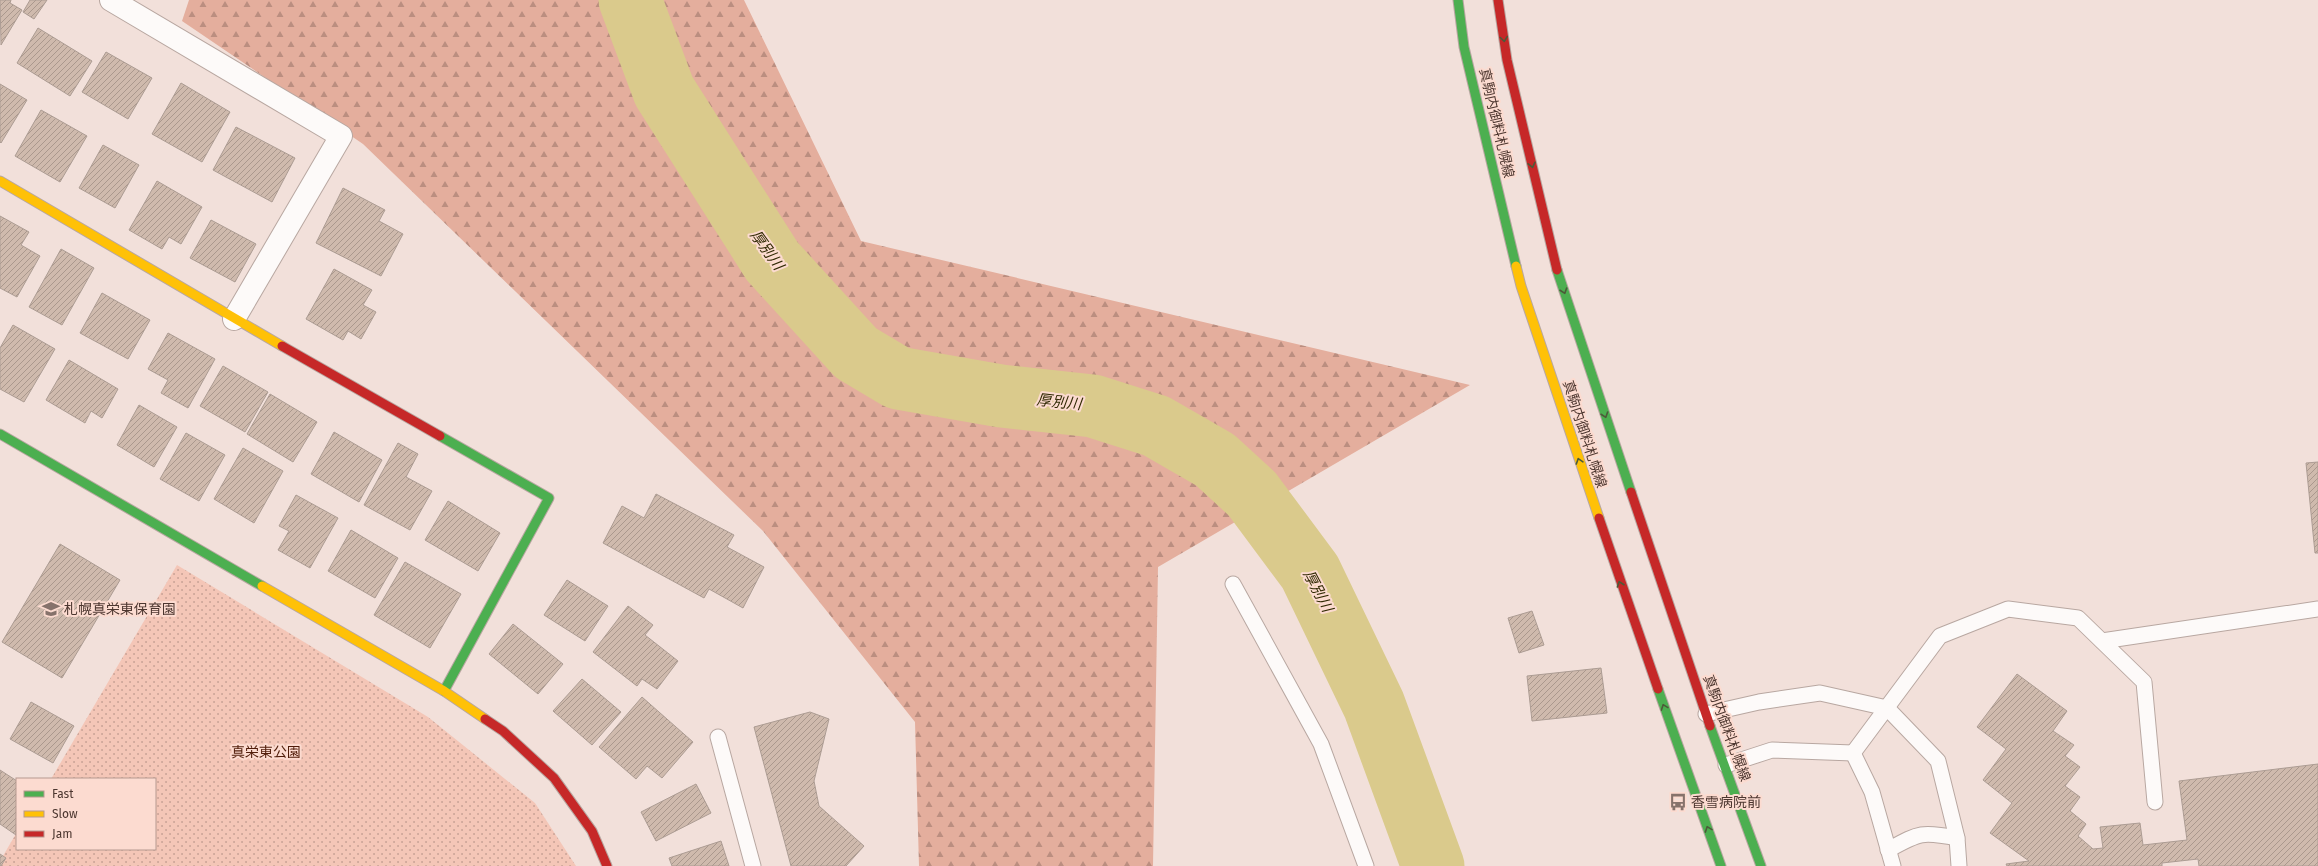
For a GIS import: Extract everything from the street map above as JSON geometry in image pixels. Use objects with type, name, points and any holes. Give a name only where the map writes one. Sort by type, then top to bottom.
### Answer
[{"type":"main road","name":"真駒内御料札幌線","points":[[1458,0],[1464,47],[1521,286],[1621,585],[1721,866]]},
{"type":"main road","name":"真駒内御料札幌線","points":[[1498,0],[1506,60],[1558,274],[1706,714],[1726,765],[1761,866]]},
{"type":"main road","points":[[0,181],[234,319],[549,498],[444,691]]},
{"type":"main road","points":[[0,434],[444,691],[503,731],[554,778],[592,831],[607,866]]},
{"type":"street","points":[[111,0],[341,136],[234,319]]},
{"type":"lane","points":[[1233,584],[1321,744],[1366,866]]},
{"type":"lane","points":[[1853,753],[1940,636],[2008,609],[2078,618],[2144,682],[2155,802]]},
{"type":"lane","points":[[2102,641],[2318,609]]},
{"type":"lane","points":[[1706,714],[1759,702],[1820,693],[1886,708],[1938,761],[1956,838],[1959,866]]},
{"type":"lane","points":[[718,737],[753,866]]},
{"type":"lane","points":[[1726,765],[1772,750],[1853,753]]},
{"type":"lane","points":[[1853,753],[1872,792],[1893,866]]},
{"type":"lane","points":[[1888,850],[1917,834],[1935,834],[1956,838]]},
{"type":"green space","points":[[189,0],[744,0],[861,241],[1470,385],[1158,567],[1153,866],[919,866],[915,722],[763,531],[363,144],[182,21]]},
{"type":"green space","name":"真栄東公園","points":[[177,565],[428,717],[535,803],[576,866],[0,866],[0,861],[16,834],[16,850],[156,850],[156,778],[52,778]]},
{"type":"building","points":[[0,0],[11,0],[10,3],[22,10],[1,45]]},
{"type":"building","points":[[30,0],[47,0],[34,19],[23,12]]},
{"type":"building","points":[[38,28],[92,61],[70,96],[17,63]]},
{"type":"building","points":[[106,52],[152,78],[128,119],[82,92]]},
{"type":"building","points":[[181,83],[230,112],[202,162],[152,134]]},
{"type":"building","points":[[0,84],[27,100],[1,143],[0,142]]},
{"type":"building","points":[[41,110],[87,136],[60,182],[15,156]]},
{"type":"building","points":[[236,127],[295,158],[272,202],[213,170]]},
{"type":"building","points":[[103,145],[139,165],[115,208],[79,188]]},
{"type":"building","points":[[157,181],[202,207],[181,244],[169,237],[162,249],[129,230]]},
{"type":"building","points":[[343,188],[385,210],[379,221],[403,234],[381,276],[316,243]]},
{"type":"building","points":[[0,216],[29,232],[21,245],[40,256],[17,297],[0,288]]},
{"type":"building","points":[[211,220],[256,244],[235,282],[190,258]]},
{"type":"building","points":[[61,249],[94,268],[62,325],[29,307]]},
{"type":"building","points":[[334,269],[372,290],[363,305],[376,312],[361,339],[348,331],[343,340],[306,319]]},
{"type":"building","points":[[102,293],[150,320],[128,359],[80,333]]},
{"type":"building","points":[[13,325],[55,349],[24,402],[0,389],[0,348]]},
{"type":"building","points":[[168,333],[215,359],[188,408],[161,393],[168,380],[148,369]]},
{"type":"building","points":[[69,360],[118,389],[102,418],[91,411],[85,423],[46,400]]},
{"type":"building","points":[[223,366],[268,392],[245,432],[200,406]]},
{"type":"building","points":[[270,394],[317,422],[293,462],[247,434]]},
{"type":"building","points":[[139,405],[177,427],[154,467],[117,445]]},
{"type":"building","points":[[334,432],[382,460],[359,502],[311,474]]},
{"type":"building","points":[[186,433],[225,455],[199,501],[160,479]]},
{"type":"building","points":[[398,443],[418,454],[406,477],[432,491],[410,530],[364,505]]},
{"type":"building","points":[[243,448],[283,471],[254,523],[214,499]]},
{"type":"building","points":[[2318,462],[2318,553],[2315,553],[2306,463]]},
{"type":"building","points":[[656,494],[734,535],[727,547],[764,567],[743,608],[709,589],[704,598],[603,543],[622,506],[644,518]]},
{"type":"building","points":[[296,495],[338,518],[310,568],[278,550],[289,531],[279,526]]},
{"type":"building","points":[[448,501],[500,533],[478,571],[425,540]]},
{"type":"building","points":[[351,530],[398,558],[375,598],[328,571]]},
{"type":"building","points":[[60,544],[120,580],[62,678],[2,642]]},
{"type":"building","points":[[405,562],[461,594],[430,648],[374,615]]},
{"type":"building","points":[[567,580],[608,606],[585,641],[544,615]]},
{"type":"building","points":[[628,606],[653,625],[645,635],[678,661],[657,689],[642,679],[637,686],[593,652]]},
{"type":"building","points":[[1532,611],[1544,645],[1519,653],[1508,618]]},
{"type":"building","points":[[513,624],[563,664],[538,694],[489,654]]},
{"type":"building","points":[[1601,668],[1607,713],[1532,721],[1527,676]]},
{"type":"building","points":[[2017,674],[2067,711],[2053,731],[2074,745],[2065,756],[2080,767],[2065,786],[2080,797],[2070,811],[2086,824],[2078,836],[2093,849],[2103,848],[2100,827],[2140,823],[2143,845],[2187,840],[2179,781],[2318,764],[2318,866],[2199,866],[2198,859],[2162,863],[2162,866],[2007,866],[2006,864],[2029,861],[1990,833],[2012,803],[1983,780],[2006,749],[1977,727]]},
{"type":"building","points":[[582,679],[621,712],[592,745],[553,711]]},
{"type":"building","points":[[642,697],[693,742],[662,778],[647,766],[636,779],[599,747]]},
{"type":"building","points":[[31,702],[74,726],[53,763],[10,739]]},
{"type":"building","points":[[810,712],[829,719],[814,781],[819,806],[864,846],[846,866],[791,866],[754,727]]},
{"type":"building","points":[[0,770],[16,780],[16,835],[0,824]]},
{"type":"building","points":[[696,784],[711,813],[656,841],[641,812]]},
{"type":"building","points":[[721,841],[729,866],[672,866],[669,858]]},
{"type":"building","points":[[0,854],[6,858],[1,866],[0,866]]},
{"type":"waterway","name":"厚別川","points":[[630,0],[664,91],[772,261],[856,353],[898,378],[1001,396],[1093,406],[1156,426],[1215,460],[1252,494],[1310,572],[1374,705],[1433,866]]},
{"type":"traffic: fast","points":[[1458,0],[1464,47],[1516,266]]},
{"type":"traffic: fast","points":[[1557,270],[1631,492]]},
{"type":"traffic: fast","points":[[0,434],[262,586]]},
{"type":"traffic: fast","points":[[440,436],[549,498],[444,691]]},
{"type":"traffic: fast","points":[[1658,689],[1721,866]]},
{"type":"traffic: fast","points":[[1710,726],[1761,866]]},
{"type":"traffic: slow","points":[[0,181],[282,346]]},
{"type":"traffic: slow","points":[[1516,266],[1521,286],[1599,518]]},
{"type":"traffic: slow","points":[[262,586],[444,691],[485,719]]},
{"type":"traffic: jam","points":[[1498,0],[1507,60],[1557,270]]},
{"type":"traffic: jam","points":[[282,346],[440,436]]},
{"type":"traffic: jam","points":[[1631,492],[1710,726]]},
{"type":"traffic: jam","points":[[1599,518],[1658,689]]},
{"type":"traffic: jam","points":[[485,719],[503,731],[554,778],[592,831],[607,866]]},
{"type":"place","name":"札幌真栄東保育園","points":[[51,609]]},
{"type":"place","name":"香雪病院前","points":[[1678,802]]}]
